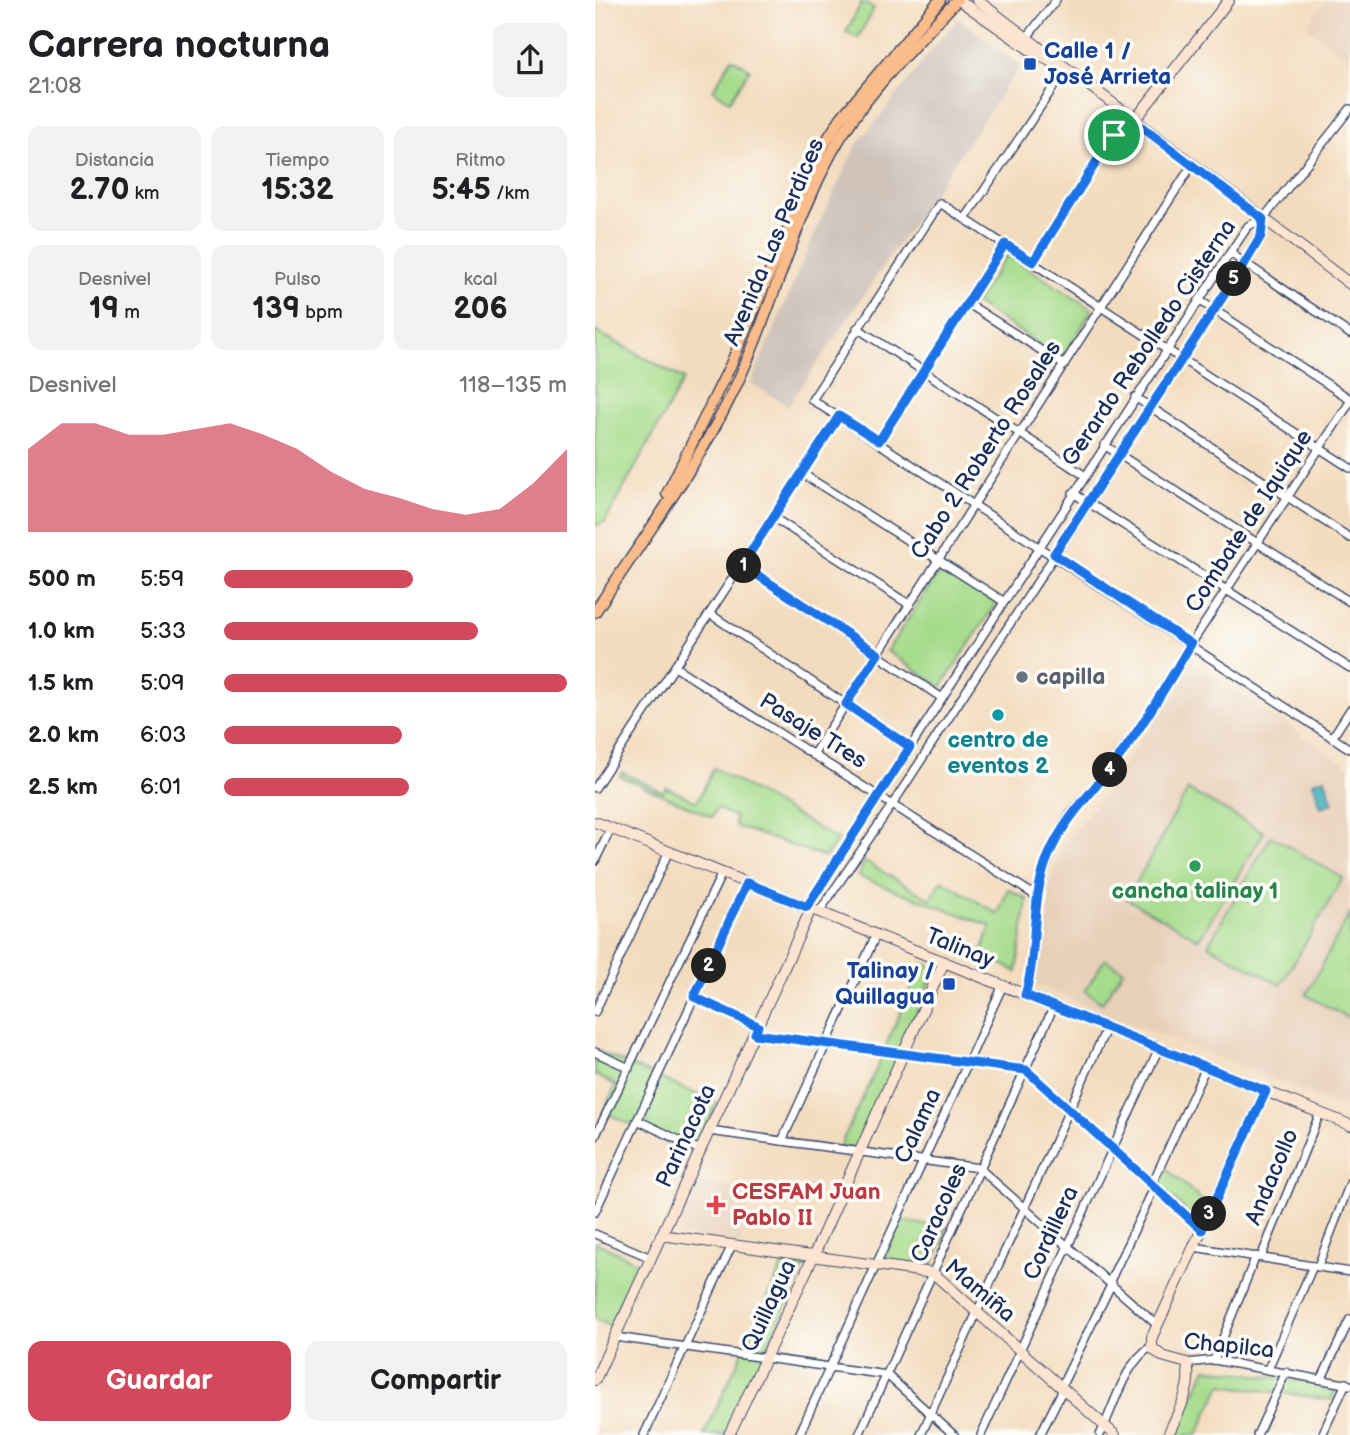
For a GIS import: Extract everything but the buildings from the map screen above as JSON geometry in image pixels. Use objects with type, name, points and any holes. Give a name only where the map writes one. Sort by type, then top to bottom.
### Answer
[{"type":"main road","name":"Avenida Las Perdices","points":[[655,518],[727,373],[824,145],[841,118],[940,0]]},
{"type":"main road","name":"Avenida Las Perdices","points":[[595,612],[697,458],[739,380],[833,150],[866,102],[958,0]]},
{"type":"street","points":[[958,0],[1035,54],[1063,68]]},
{"type":"street","points":[[977,0],[1028,36],[1063,68],[1350,284]]},
{"type":"street","points":[[1028,36],[1056,0]]},
{"type":"street","points":[[1033,262],[1130,118],[1229,0]]},
{"type":"street","points":[[965,219],[1063,68]]},
{"type":"street","points":[[1263,219],[1350,109]]},
{"type":"street","name":"Cabo 2 Roberto Rosales","points":[[813,755],[1192,165]]},
{"type":"street","points":[[1350,468],[940,203],[812,400],[1054,554],[1350,749]]},
{"type":"street","name":"Gerardo Rebolledo Cisterna","points":[[812,909],[910,747],[1167,348],[1248,226],[1263,219]]},
{"type":"street","name":"Gerardo Rebolledo Cisterna","points":[[812,909],[892,805],[1245,263],[1261,236],[1263,219]]},
{"type":"street","points":[[879,441],[1005,244]]},
{"type":"street","points":[[1230,253],[1350,334]]},
{"type":"street","points":[[1199,300],[1350,401]]},
{"type":"street","points":[[967,303],[1064,365]]},
{"type":"street","points":[[857,328],[1084,475]]},
{"type":"street","points":[[1135,397],[1350,538]]},
{"type":"street","name":"Combate de Iquique","points":[[1025,995],[1032,969],[1036,896],[1047,860],[1070,813],[1122,753],[1350,401]]},
{"type":"street","points":[[595,788],[839,416]]},
{"type":"street","points":[[1104,445],[1350,602]]},
{"type":"street","points":[[803,474],[1003,601]]},
{"type":"street","points":[[1073,493],[1350,668]]},
{"type":"street","points":[[773,519],[910,605]]},
{"type":"street","points":[[742,565],[942,698]]},
{"type":"street","points":[[710,614],[910,747]]},
{"type":"street","name":"Pasaje Tres","points":[[675,667],[1036,896]]},
{"type":"street","points":[[1332,738],[1350,710]]},
{"type":"street","name":"Talinay","points":[[595,822],[1350,1125]]},
{"type":"street","points":[[595,862],[611,828]]},
{"type":"street","points":[[595,1012],[669,851]]},
{"type":"street","points":[[595,1137],[722,873]]},
{"type":"street","points":[[595,1212],[747,883]]},
{"type":"street","name":"Parinacota","points":[[595,1380],[812,909]]},
{"type":"street","points":[[782,1141],[876,935]]},
{"type":"street","name":"Quillagua","points":[[729,1435],[813,1257],[944,962]]},
{"type":"street","name":"Calama","points":[[799,1435],[1003,985]]},
{"type":"street","points":[[694,997],[757,1030],[826,1044],[1026,1070],[1202,1230]]},
{"type":"street","name":"Caracoles","points":[[859,1435],[1054,1006]]},
{"type":"street","points":[[921,1435],[1107,1027]]},
{"type":"street","name":"Cordillera","points":[[981,1435],[1159,1048]]},
{"type":"street","points":[[595,1052],[629,1068]]},
{"type":"street","points":[[1040,1435],[1206,1067]]},
{"type":"street","points":[[1102,1431],[1130,1369],[1142,1352],[1151,1345],[1157,1325],[1266,1091]]},
{"type":"street","name":"Andacollo","points":[[1215,1360],[1320,1113]]},
{"type":"street","points":[[637,1120],[700,1150]]},
{"type":"street","points":[[709,1131],[979,1168],[1022,1209],[1067,1243],[1157,1325]]},
{"type":"street","points":[[1268,1369],[1350,1183]]},
{"type":"street","points":[[595,1234],[651,1258]]},
{"type":"street","name":"Mamiña","points":[[661,1235],[933,1273],[1062,1388],[1102,1431],[1115,1435]]},
{"type":"street","points":[[644,1435],[732,1245]]},
{"type":"street","points":[[1194,1247],[1350,1272]]},
{"type":"street","points":[[1322,1378],[1350,1319]]},
{"type":"street","points":[[615,1337],[887,1375],[954,1435]]},
{"type":"street","name":"Chapilca","points":[[1151,1345],[1162,1356],[1188,1363],[1215,1360],[1348,1384]]},
{"type":"street","points":[[1168,1435],[1189,1385],[1188,1363]]},
{"type":"street","points":[[1257,1435],[1286,1372]]},
{"type":"street","points":[[1322,1435],[1348,1384]]},
{"type":"shaded area","points":[[1326,0],[1350,0],[1350,60],[1306,27]]},
{"type":"shaded area","points":[[958,18],[1020,66],[788,406],[751,383],[818,226],[856,146]]},
{"type":"shaded area","points":[[1190,661],[1350,767],[1350,1110],[1033,984],[1047,889],[1063,844],[1112,784]]},
{"type":"shaded area","name":"CESFAM Juan Pablo II","points":[[694,1179],[748,1191],[741,1244],[678,1234]]},
{"type":"green space","points":[[862,2],[874,8],[858,38],[846,32]]},
{"type":"green space","points":[[732,58],[750,69],[730,101],[713,90]]},
{"type":"green space","points":[[1007,255],[1092,309],[1063,359],[975,303]]},
{"type":"green space","points":[[595,331],[684,379],[605,522],[595,526]]},
{"type":"green space","points":[[943,567],[997,602],[941,687],[887,651]]},
{"type":"green space","points":[[714,768],[838,840],[825,857],[735,826],[735,817],[717,808],[712,817],[620,776],[622,772],[663,792],[666,787],[697,802]]},
{"type":"green space","name":"cancha talinay 1","points":[[1188,790],[1264,832],[1199,939],[1127,899]]},
{"type":"green space","points":[[1271,836],[1343,878],[1281,985],[1208,945]]},
{"type":"green space","points":[[864,861],[930,899],[942,880],[998,914],[1008,889],[1027,899],[1017,972],[981,954],[991,926],[859,877]]},
{"type":"green space","points":[[1350,913],[1350,1019],[1306,995]]},
{"type":"green space","points":[[1105,959],[1123,970],[1102,1003],[1085,991]]},
{"type":"green space","points":[[923,963],[936,969],[900,1050],[885,1047]]},
{"type":"green space","points":[[595,1050],[717,1103],[693,1154],[604,1112],[616,1085],[595,1075]]},
{"type":"green space","points":[[882,1057],[898,1059],[855,1149],[839,1148]]},
{"type":"green space","points":[[1167,1169],[1205,1203],[1197,1221],[1159,1185]]},
{"type":"green space","points":[[901,1221],[947,1228],[931,1268],[884,1259]]},
{"type":"green space","points":[[595,1242],[639,1263],[609,1326],[595,1319]]},
{"type":"green space","points":[[787,1256],[808,1259],[727,1435],[704,1435]]},
{"type":"green space","points":[[1206,1368],[1336,1386],[1332,1400],[1221,1385],[1197,1435],[1175,1435]]},
{"type":"water","points":[[1325,778],[1333,803],[1321,807],[1313,782]]},
{"type":"place","name":"Calle 1 / José Arrieta","points":[[1030,64]]},
{"type":"place","name":"capilla","points":[[1022,677]]},
{"type":"place","name":"centro de eventos 2","points":[[998,715]]},
{"type":"place","name":"cancha talinay 1","points":[[1195,866]]},
{"type":"place","name":"Talinay / Quillagua","points":[[949,984]]},
{"type":"place","name":"CESFAM Juan Pablo II","points":[[716,1205]]},
{"type":"route","points":[[1126,115],[1263,219],[1264,227],[1245,263],[1054,554],[1191,644],[1152,710],[1103,778],[1070,813],[1055,841],[1036,896],[1032,969],[1025,995],[1266,1091],[1202,1230],[1026,1070],[755,1034],[758,1026],[694,997],[747,883],[807,907],[910,747],[846,704],[878,654],[742,565],[839,416],[879,441],[1005,244],[1033,262],[1114,135],[1126,115]]}]
